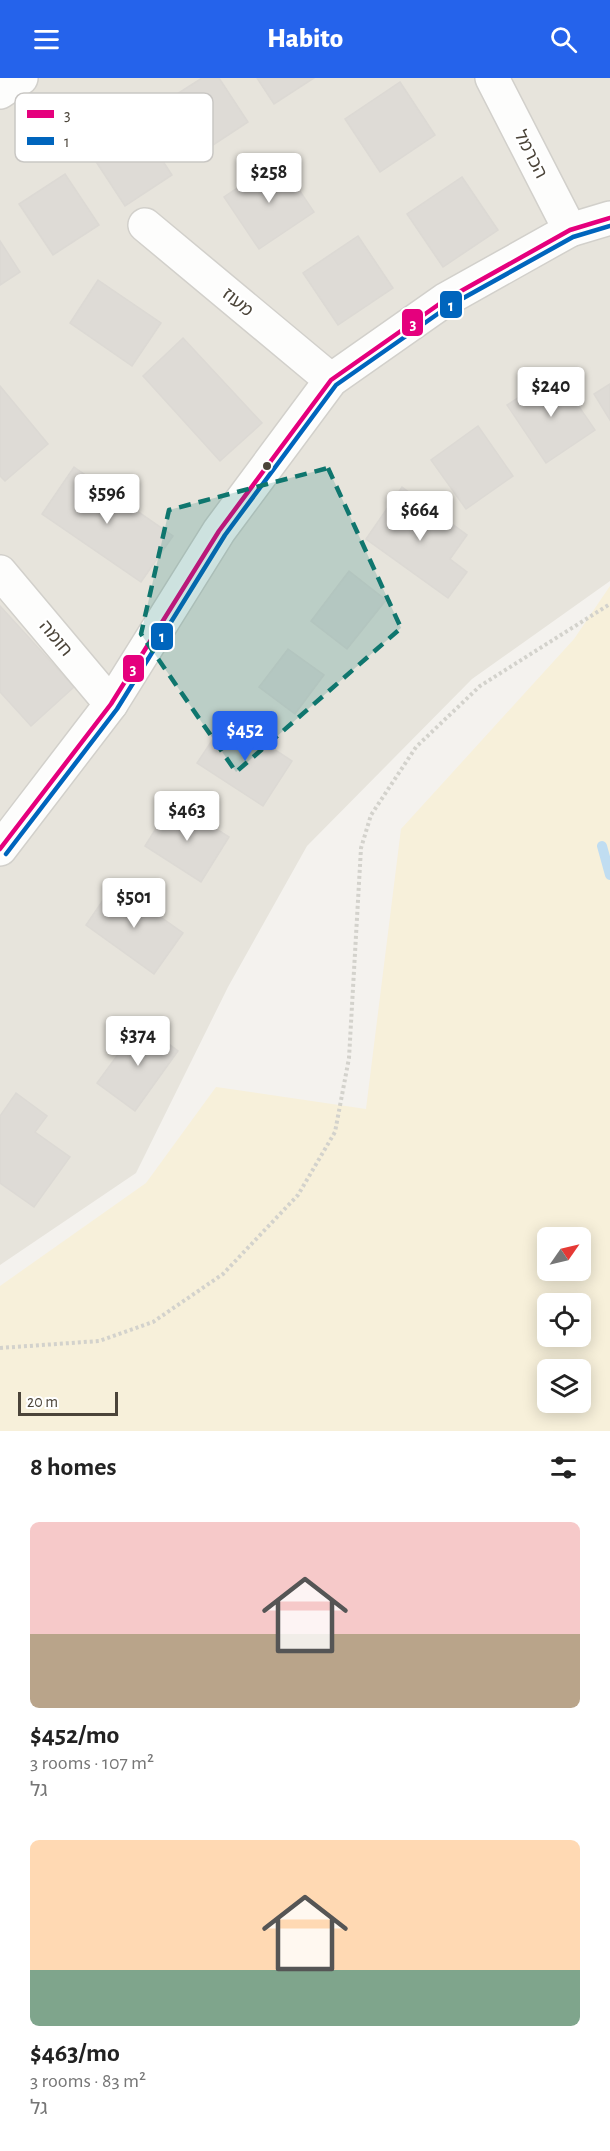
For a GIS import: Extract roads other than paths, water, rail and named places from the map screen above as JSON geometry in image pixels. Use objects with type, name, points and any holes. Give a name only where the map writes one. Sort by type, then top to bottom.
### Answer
[{"type":"street","points":[[0,92],[21,78]]},
{"type":"street","name":"הכרמל","points":[[492,78],[570,230]]},
{"type":"street","points":[[0,849],[111,704],[219,531],[331,380],[445,300],[570,230],[610,218]]},
{"type":"street","name":"מעוז","points":[[145,225],[331,380]]},
{"type":"street","name":"חומה","points":[[0,572],[111,704]]},
{"type":"waterway","points":[[602,846],[610,875]]}]
